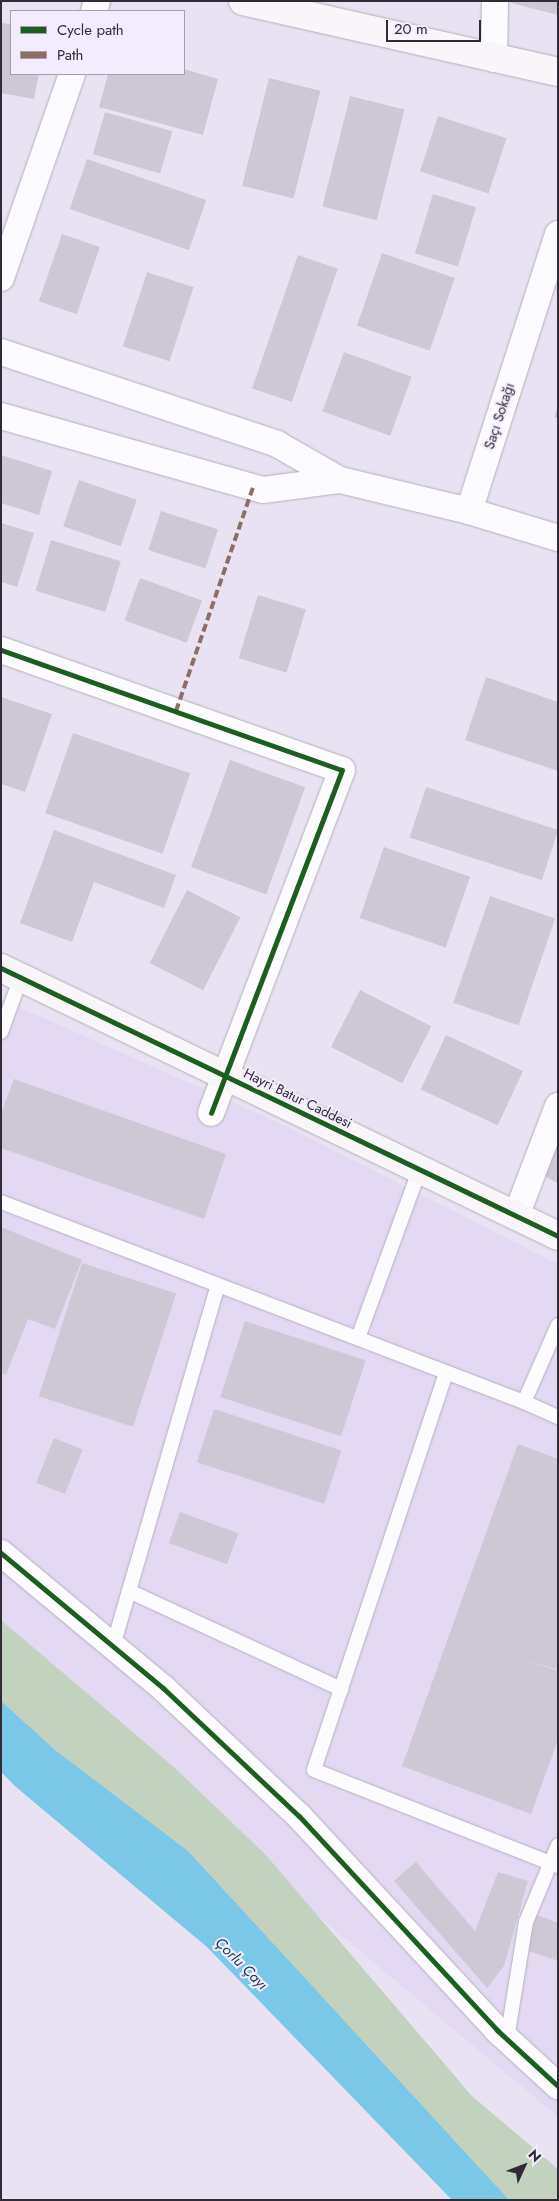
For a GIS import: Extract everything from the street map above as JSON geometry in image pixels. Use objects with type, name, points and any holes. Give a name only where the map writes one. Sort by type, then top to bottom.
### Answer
[{"type":"main road","points":[[243,1],[558,72]]},
{"type":"main road","name":"Hayri Batur Caddesi","points":[[11,973],[558,1236]]},
{"type":"street","points":[[494,58],[495,1]]},
{"type":"street","points":[[1,278],[72,75]]},
{"type":"street","name":"Saçı Sokağı","points":[[469,511],[558,234]]},
{"type":"street","points":[[1,352],[277,444],[340,480],[469,511],[558,538]]},
{"type":"street","points":[[1,416],[263,490],[340,480]]},
{"type":"street","points":[[1,650],[342,770],[211,1113]]},
{"type":"street","points":[[516,1216],[558,1106]]},
{"type":"street","points":[[1,1553],[163,1688],[299,1816],[506,2039],[558,2086]]},
{"type":"lane","points":[[1,1032],[11,973]]},
{"type":"lane","points":[[358,1338],[420,1169]]},
{"type":"lane","points":[[1,1202],[524,1402],[558,1417]]},
{"type":"lane","points":[[113,1646],[218,1285]]},
{"type":"lane","points":[[524,1402],[558,1325]]},
{"type":"lane","points":[[446,1372],[314,1770],[554,1865]]},
{"type":"lane","points":[[129,1591],[341,1689]]},
{"type":"lane","points":[[506,2039],[526,1922],[554,1865],[558,1845]]},
{"type":"shaded area","points":[[1,999],[277,1122],[558,1264],[558,2117],[81,1717],[1,1622]]},
{"type":"green space","points":[[1,1620],[175,1768],[265,1854],[472,2096],[558,2169],[558,2200],[509,2200],[1,1701]]},
{"type":"water","name":"Çorlu Çayı","points":[[1,1701],[55,1750],[188,1851],[509,2200],[452,2200],[207,1947],[16,1787],[1,1772]]},
{"type":"building","points":[[512,1],[558,1],[558,15],[511,3]]},
{"type":"building","points":[[1,23],[10,24],[10,75],[39,75],[34,99],[1,93]]},
{"type":"building","points":[[185,69],[218,79],[203,135],[99,107],[108,75],[185,75]]},
{"type":"building","points":[[269,78],[320,91],[294,199],[242,186]]},
{"type":"building","points":[[350,96],[404,110],[377,220],[322,207]]},
{"type":"building","points":[[105,112],[172,131],[160,174],[93,154]]},
{"type":"building","points":[[438,116],[506,138],[489,193],[420,171]]},
{"type":"building","points":[[87,159],[206,200],[189,250],[70,209]]},
{"type":"building","points":[[433,194],[476,207],[458,266],[415,253]]},
{"type":"building","points":[[62,234],[100,247],[77,314],[39,301]]},
{"type":"building","points":[[382,253],[455,278],[430,351],[357,326]]},
{"type":"building","points":[[298,255],[338,269],[292,402],[252,388]]},
{"type":"building","points":[[147,272],[194,287],[169,361],[123,346]]},
{"type":"building","points":[[344,352],[412,377],[390,436],[322,411]]},
{"type":"building","points":[[558,406],[558,418],[554,417]]},
{"type":"building","points":[[1,455],[52,471],[39,515],[1,503]]},
{"type":"building","points":[[79,480],[137,500],[121,546],[63,526]]},
{"type":"building","points":[[161,511],[218,530],[205,569],[148,550]]},
{"type":"building","points":[[1,523],[34,533],[17,587],[1,582]]},
{"type":"building","points":[[51,540],[121,561],[105,612],[36,591]]},
{"type":"building","points":[[140,578],[202,601],[187,643],[125,620]]},
{"type":"building","points":[[258,595],[306,610],[287,673],[239,658]]},
{"type":"building","points":[[486,677],[558,702],[558,771],[465,740]]},
{"type":"building","points":[[1,697],[52,714],[25,792],[1,784]]},
{"type":"building","points":[[73,733],[190,773],[163,854],[45,813]]},
{"type":"building","points":[[230,760],[305,787],[266,894],[191,867]]},
{"type":"building","points":[[426,787],[558,830],[542,880],[410,837]]},
{"type":"building","points":[[54,830],[176,875],[164,908],[94,882],[72,942],[20,923]]},
{"type":"building","points":[[384,847],[470,877],[446,948],[360,918]]},
{"type":"building","points":[[187,890],[240,917],[203,990],[150,963]]},
{"type":"building","points":[[490,896],[555,918],[518,1025],[453,1003]]},
{"type":"building","points":[[360,990],[431,1026],[402,1083],[331,1047]]},
{"type":"building","points":[[446,1035],[523,1071],[498,1125],[421,1089]]},
{"type":"building","points":[[14,1079],[226,1154],[204,1219],[1,1148],[1,1114]]},
{"type":"building","points":[[558,1132],[558,1183],[539,1174]]},
{"type":"building","points":[[1,1227],[82,1260],[55,1329],[28,1319],[6,1375],[1,1373]]},
{"type":"building","points":[[82,1263],[176,1294],[133,1427],[39,1396]]},
{"type":"building","points":[[245,1321],[366,1360],[341,1436],[220,1397]]},
{"type":"building","points":[[214,1409],[341,1450],[324,1504],[197,1462]]},
{"type":"building","points":[[54,1438],[83,1450],[65,1494],[36,1483]]},
{"type":"building","points":[[518,1444],[558,1459],[558,1670],[517,1657],[558,1671],[558,1740],[531,1814],[402,1766]]},
{"type":"building","points":[[180,1512],[238,1533],[227,1564],[169,1543]]},
{"type":"building","points":[[416,1862],[475,1931],[498,1872],[528,1881],[504,1966],[487,1988],[394,1881]]},
{"type":"building","points":[[537,1915],[558,1923],[558,1961],[526,1950]]},
{"type":"marked path","points":[[176,711],[253,487]]},
{"type":"cycle path","points":[[1,650],[342,770],[211,1113]]},
{"type":"cycle path","points":[[1,968],[558,1236]]},
{"type":"cycle path","points":[[1,1553],[163,1688],[299,1816],[497,2030],[558,2086]]}]
